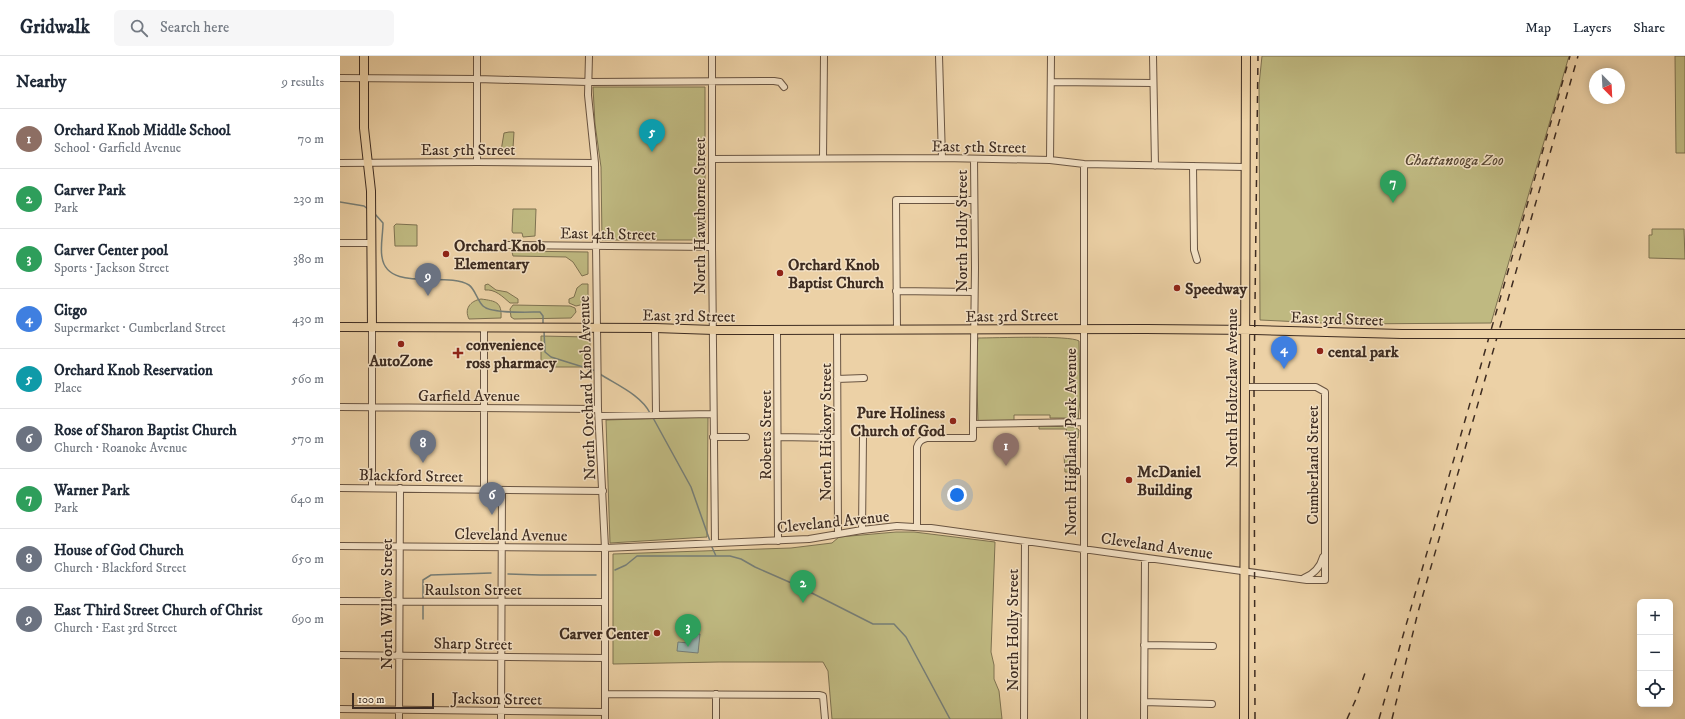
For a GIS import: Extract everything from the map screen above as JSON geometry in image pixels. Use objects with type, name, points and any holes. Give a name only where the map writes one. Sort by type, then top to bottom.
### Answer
[{"type":"main road","points":[[364,56],[364,128],[371,190],[372,328]]},
{"type":"main road","name":"North Holtzclaw Avenue","points":[[1244,719],[1246,56]]},
{"type":"main road","name":"East 3rd Street","points":[[340,327],[654,328],[837,331],[1083,329],[1244,330],[1402,334],[1685,334]]},
{"type":"street","points":[[477,56],[477,162]]},
{"type":"street","name":"North Orchard Knob Avenue","points":[[588,56],[588,82],[595,163],[598,409],[605,548],[605,716]]},
{"type":"street","name":"North Hawthorne Street","points":[[712,56],[712,247],[714,330],[713,437],[715,543]]},
{"type":"street","points":[[823,158],[824,56]]},
{"type":"street","name":"North Holly Street","points":[[939,56],[942,158]]},
{"type":"street","points":[[1050,160],[1051,56]]},
{"type":"street","points":[[1153,56],[1155,166]]},
{"type":"street","points":[[340,78],[477,79],[588,82],[774,81],[780,82],[784,87]]},
{"type":"street","points":[[1051,82],[1153,83]]},
{"type":"street","name":"East 5th Street","points":[[712,159],[942,158],[1050,160],[1084,164],[1245,167]]},
{"type":"street","name":"North Holly Street","points":[[973,424],[974,159]]},
{"type":"street","name":"East 5th Street","points":[[340,163],[595,163]]},
{"type":"street","name":"North Highland Park Avenue","points":[[1084,164],[1084,719]]},
{"type":"street","points":[[1193,166],[1194,250],[1197,260]]},
{"type":"street","points":[[897,330],[896,200],[974,200]]},
{"type":"street","points":[[340,243],[371,243]]},
{"type":"street","name":"East 4th Street","points":[[505,245],[712,247]]},
{"type":"street","points":[[896,291],[974,292]]},
{"type":"street","points":[[372,328],[372,488]]},
{"type":"street","points":[[484,328],[484,489]]},
{"type":"street","points":[[654,328],[656,414]]},
{"type":"street","name":"Roberts Street","points":[[777,330],[778,541]]},
{"type":"street","name":"North Hickory Street","points":[[837,331],[838,534]]},
{"type":"street","points":[[837,379],[864,378]]},
{"type":"street","name":"Cumberland Street","points":[[1245,387],[1316,387],[1325,392],[1325,580]]},
{"type":"street","name":"Garfield Avenue","points":[[340,407],[598,409]]},
{"type":"street","points":[[599,416],[713,414]]},
{"type":"street","points":[[917,527],[917,447],[919,442],[927,438],[973,438],[973,424],[1083,422]]},
{"type":"street","points":[[713,437],[746,437]]},
{"type":"street","points":[[778,437],[838,438]]},
{"type":"street","points":[[862,437],[862,530]]},
{"type":"street","name":"Blackford Street","points":[[340,488],[603,491]]},
{"type":"street","name":"North Willow Street","points":[[399,719],[400,488]]},
{"type":"street","points":[[501,719],[502,490]]},
{"type":"street","name":"Cleveland Avenue","points":[[340,546],[605,548],[809,539],[897,526],[931,528],[1302,579],[1325,580]]},
{"type":"street","name":"North Holly Street","points":[[1024,719],[1025,541]]},
{"type":"street","name":"Cumberland Street","points":[[1302,579],[1312,575],[1318,569],[1325,547]]},
{"type":"street","points":[[1144,719],[1145,558]]},
{"type":"street","name":"Raulston Street","points":[[340,601],[605,602]]},
{"type":"street","points":[[1144,645],[1213,646]]},
{"type":"street","name":"Sharp Street","points":[[340,655],[605,658]]},
{"type":"street","points":[[605,694],[819,695],[824,696],[825,719]]},
{"type":"street","points":[[716,694],[716,719]]},
{"type":"street","points":[[1144,702],[1212,704]]},
{"type":"street","name":"Jackson Street","points":[[340,709],[501,711],[605,716]]},
{"type":"green space","name":"Chattanooga Zoo","points":[[1262,56],[1569,56],[1491,323],[1343,324],[1260,320],[1259,85]]},
{"type":"green space","points":[[1675,56],[1685,56],[1685,153],[1676,153]]},
{"type":"green space","points":[[593,87],[705,87],[705,240],[602,240],[601,167],[595,124]]},
{"type":"green space","points":[[514,132],[513,148],[511,148],[511,151],[501,151],[504,133]]},
{"type":"green space","points":[[513,209],[536,209],[535,236],[523,237],[522,233],[513,233]]},
{"type":"green space","points":[[396,224],[417,225],[417,246],[395,246],[394,226]]},
{"type":"green space","points":[[1652,229],[1684,229],[1685,259],[1649,258],[1649,235],[1652,235]]},
{"type":"green space","points":[[512,252],[588,252],[588,274],[582,276],[573,262],[566,257],[513,256]]},
{"type":"green space","points":[[488,284],[496,290],[507,292],[518,299],[518,303],[510,303],[495,292],[485,290],[485,285]]},
{"type":"green space","points":[[582,284],[588,284],[588,303],[576,306],[569,303],[569,299],[574,297],[577,288]]},
{"type":"green space","points":[[481,299],[497,303],[499,305],[501,318],[469,319],[467,312],[469,306]]},
{"type":"green space","points":[[513,305],[570,306],[575,308],[576,312],[571,318],[514,319],[511,317],[510,309]]},
{"type":"green space","points":[[541,336],[587,337],[590,341],[590,367],[541,367]]},
{"type":"green space","points":[[1048,337],[1073,339],[1079,341],[1080,400],[1078,421],[1066,418],[1050,418],[1050,415],[1014,415],[1014,421],[978,421],[976,355],[978,338]]},
{"type":"green space","points":[[708,417],[707,537],[610,543],[606,420]]},
{"type":"green space","points":[[1039,426],[1075,427],[1079,430],[1078,438],[1068,439],[1069,434],[1066,429],[1039,429]]},
{"type":"green space","points":[[1069,441],[1077,441],[1076,472],[1065,472],[1064,455],[1070,455]]},
{"type":"green space","points":[[914,532],[995,542],[991,652],[994,665],[994,679],[999,691],[1002,719],[832,719],[828,671],[823,662],[613,664],[613,554],[791,548],[832,543],[839,537]]},
{"type":"water","points":[[688,634],[700,634],[698,653],[677,651],[678,642],[688,643]]},
{"type":"waterway","points":[[340,202],[364,206],[369,210]]},
{"type":"waterway","points":[[375,214],[383,223],[381,245],[382,257],[386,268],[395,275],[406,278],[459,281],[469,285],[481,304],[487,309],[510,312],[540,312],[543,316],[543,325]]},
{"type":"waterway","points":[[544,331],[545,352],[551,357],[596,371]]},
{"type":"waterway","points":[[600,374],[635,396],[650,413]]},
{"type":"waterway","points":[[652,416],[691,487],[710,541]]},
{"type":"waterway","points":[[711,545],[716,556]]},
{"type":"waterway","points":[[615,570],[626,565],[637,556],[730,556],[741,559],[755,567],[796,585],[873,624],[894,624],[906,637],[950,719]]},
{"type":"waterway","points":[[423,599],[423,580],[431,575],[491,573]]},
{"type":"waterway","points":[[508,574],[596,575]]},
{"type":"waterway","points":[[423,603],[423,619]]},
{"type":"railway","points":[[1255,719],[1254,387],[1258,56]]},
{"type":"railway","points":[[1379,719],[1570,56]]},
{"type":"railway","points":[[1392,719],[1418,612],[1578,56]]},
{"type":"railway","points":[[1347,719],[1365,673]]},
{"type":"place","name":"Orchard Knob Reservation","points":[[652,152]]},
{"type":"place","name":"Warner Park","points":[[1393,203]]},
{"type":"place","name":"Orchard Knob Elementary","points":[[446,254]]},
{"type":"place","name":"Orchard Knob Baptist Church","points":[[780,273]]},
{"type":"place","name":"Speedway","points":[[1177,288]]},
{"type":"place","name":"East Third Street Church of Christ","points":[[428,296]]},
{"type":"place","name":"AutoZone","points":[[401,344]]},
{"type":"place","name":"cental park","points":[[1320,351]]},
{"type":"place","name":"convenience ross pharmacy","points":[[458,353]]},
{"type":"place","name":"Citgo","points":[[1284,369]]},
{"type":"place","name":"Pure Holiness Church of God","points":[[953,421]]},
{"type":"place","name":"House of God Church","points":[[423,463]]},
{"type":"place","name":"Orchard Knob Middle School","points":[[1006,466]]},
{"type":"place","name":"McDaniel Building","points":[[1129,480]]},
{"type":"place","name":"Rose of Sharon Baptist Church","points":[[492,515]]},
{"type":"place","name":"Carver Park","points":[[803,603]]},
{"type":"place","name":"Carver Center","points":[[657,633]]},
{"type":"place","name":"Carver Center pool","points":[[688,647]]}]
